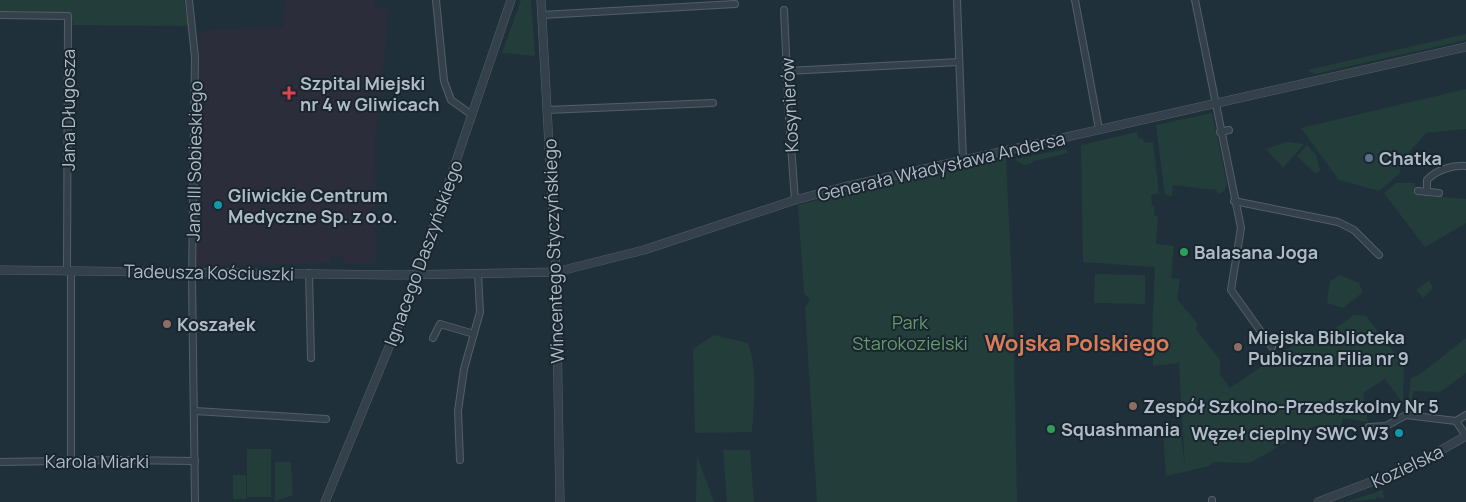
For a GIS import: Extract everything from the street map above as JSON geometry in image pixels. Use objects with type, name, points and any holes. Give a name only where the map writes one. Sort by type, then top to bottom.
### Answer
[{"type":"street","name":"Jana III Sobieskiego","points":[[189,0],[195,57],[192,272],[195,502]]},
{"type":"street","points":[[436,0],[444,81],[451,100],[472,115]]},
{"type":"street","name":"Ignacego Daszyńskiego","points":[[324,502],[387,354],[417,274],[512,0]]},
{"type":"street","name":"Wincentego Styczyńskiego","points":[[541,0],[556,272],[560,502]]},
{"type":"street","points":[[957,0],[963,159]]},
{"type":"street","points":[[1074,0],[1099,129]]},
{"type":"street","points":[[1195,0],[1216,102],[1220,132],[1241,228],[1231,290],[1272,347]]},
{"type":"street","points":[[542,15],[736,4]]},
{"type":"street","name":"Kosynierów","points":[[784,10],[795,200]]},
{"type":"street","name":"Jana Długosza","points":[[0,15],[68,16],[69,271]]},
{"type":"street","name":"Generała Władysława Andersa","points":[[417,274],[556,272],[644,250],[795,200],[963,159],[1466,47]]},
{"type":"street","points":[[787,71],[959,62]]},
{"type":"street","points":[[547,110],[713,103]]},
{"type":"street","points":[[1220,132],[1230,130]]},
{"type":"street","points":[[1427,192],[1427,180],[1430,177],[1450,167],[1466,166]]},
{"type":"street","points":[[1418,191],[1439,193]]},
{"type":"street","points":[[1234,201],[1338,222],[1354,230],[1379,255]]},
{"type":"street","name":"Tadeusza Kościuszki","points":[[0,270],[417,274]]},
{"type":"street","points":[[69,271],[71,461]]},
{"type":"street","points":[[310,273],[311,358]]},
{"type":"street","points":[[460,460],[458,411],[464,369],[480,312],[478,274]]},
{"type":"street","points":[[433,338],[440,324],[474,334]]},
{"type":"street","points":[[195,412],[326,419]]},
{"type":"street","name":"Kozielska","points":[[1318,502],[1412,466],[1466,436],[1456,421],[1406,415],[1386,426],[1369,427]]},
{"type":"street","points":[[1456,421],[1466,415]]},
{"type":"street","name":"Karola Miarki","points":[[0,462],[195,461]]},
{"type":"shaded area","name":"Szpital Miejski nr 4 w Gliwicach","points":[[285,0],[374,0],[374,8],[387,9],[386,43],[375,142],[376,264],[343,263],[343,255],[331,255],[330,263],[194,266],[199,31],[284,27]]},
{"type":"green space","points":[[0,0],[184,0],[188,26],[73,25],[71,13],[0,11]]},
{"type":"green space","points":[[521,0],[531,0],[535,56],[502,53]]},
{"type":"green space","points":[[1466,34],[1466,40],[1315,74],[1307,70]]},
{"type":"green space","points":[[1466,89],[1466,129],[1426,133],[1404,158],[1399,174],[1379,191],[1339,180],[1301,128]]},
{"type":"green space","points":[[1212,113],[1227,184],[1224,191],[1218,194],[1216,190],[1173,185],[1172,196],[1165,195],[1156,125]]},
{"type":"green space","points":[[1137,132],[1139,139],[1143,138],[1144,143],[1153,142],[1159,193],[1151,195],[1152,206],[1155,206],[1154,216],[1158,216],[1156,244],[1174,246],[1171,278],[1180,279],[1177,299],[1198,324],[1196,329],[1220,360],[1220,374],[1230,388],[1305,337],[1314,344],[1354,315],[1366,316],[1404,365],[1403,403],[1385,379],[1363,393],[1368,422],[1343,418],[1340,428],[1315,426],[1250,463],[1214,462],[1209,466],[1166,476],[1163,429],[1178,428],[1180,430],[1185,468],[1179,363],[1153,366],[1152,339],[1155,267],[1083,262],[1081,145]]},
{"type":"green space","points":[[1287,142],[1304,144],[1283,168],[1266,149]]},
{"type":"green space","points":[[1307,145],[1316,155],[1320,170],[1316,174],[1297,156]]},
{"type":"green space","points":[[1066,149],[1068,153],[1024,165],[1016,159]]},
{"type":"green space","name":"Park Starokozielski","points":[[1006,158],[1013,307],[1017,502],[817,502],[805,307],[810,300],[804,293],[798,205],[950,168],[952,172]]},
{"type":"green space","points":[[1396,183],[1414,183],[1420,195],[1466,199],[1466,223],[1425,247],[1384,193]]},
{"type":"green space","points":[[1095,274],[1145,275],[1145,304],[1094,303]]},
{"type":"green space","points":[[1340,275],[1359,283],[1363,292],[1343,308],[1327,303],[1330,281]]},
{"type":"green space","points":[[1429,280],[1433,288],[1423,298],[1416,290]]},
{"type":"green space","points":[[714,335],[748,343],[754,376],[752,432],[695,433],[693,349]]},
{"type":"green space","points":[[1466,338],[1466,373],[1440,392],[1413,391],[1412,406],[1408,403],[1411,378],[1419,375]]},
{"type":"green space","points":[[247,449],[271,449],[271,497],[247,497]]},
{"type":"green space","points":[[723,450],[750,450],[754,502],[727,502]]},
{"type":"green space","points":[[697,456],[714,502],[696,502]]},
{"type":"green space","points":[[275,462],[291,462],[293,495],[275,501]]},
{"type":"green space","points":[[233,475],[246,475],[246,499],[233,499]]},
{"type":"green space","points":[[1383,490],[1384,499],[1376,496],[1376,499],[1346,502]]},
{"type":"place","name":"Szpital Miejski nr 4 w Gliwicach","points":[[289,93]]},
{"type":"place","name":"Chatka","points":[[1369,158]]},
{"type":"place","name":"Gliwickie Centrum Medyczne Sp. z o.o.","points":[[218,205]]},
{"type":"place","name":"Balasana Joga","points":[[1184,252]]},
{"type":"place","name":"Koszałek","points":[[167,324]]},
{"type":"place","name":"Miejska Biblioteka Publiczna Filia nr 9","points":[[1238,347]]},
{"type":"place","name":"Zespół Szkolno-Przedszkolny Nr 5","points":[[1133,406]]},
{"type":"place","name":"Squashmania","points":[[1051,429]]},
{"type":"place","name":"Węzeł cieplny SWC W3","points":[[1399,433]]},
{"type":"district","name":"Wojska Polskiego","points":[[1077,343]]}]
